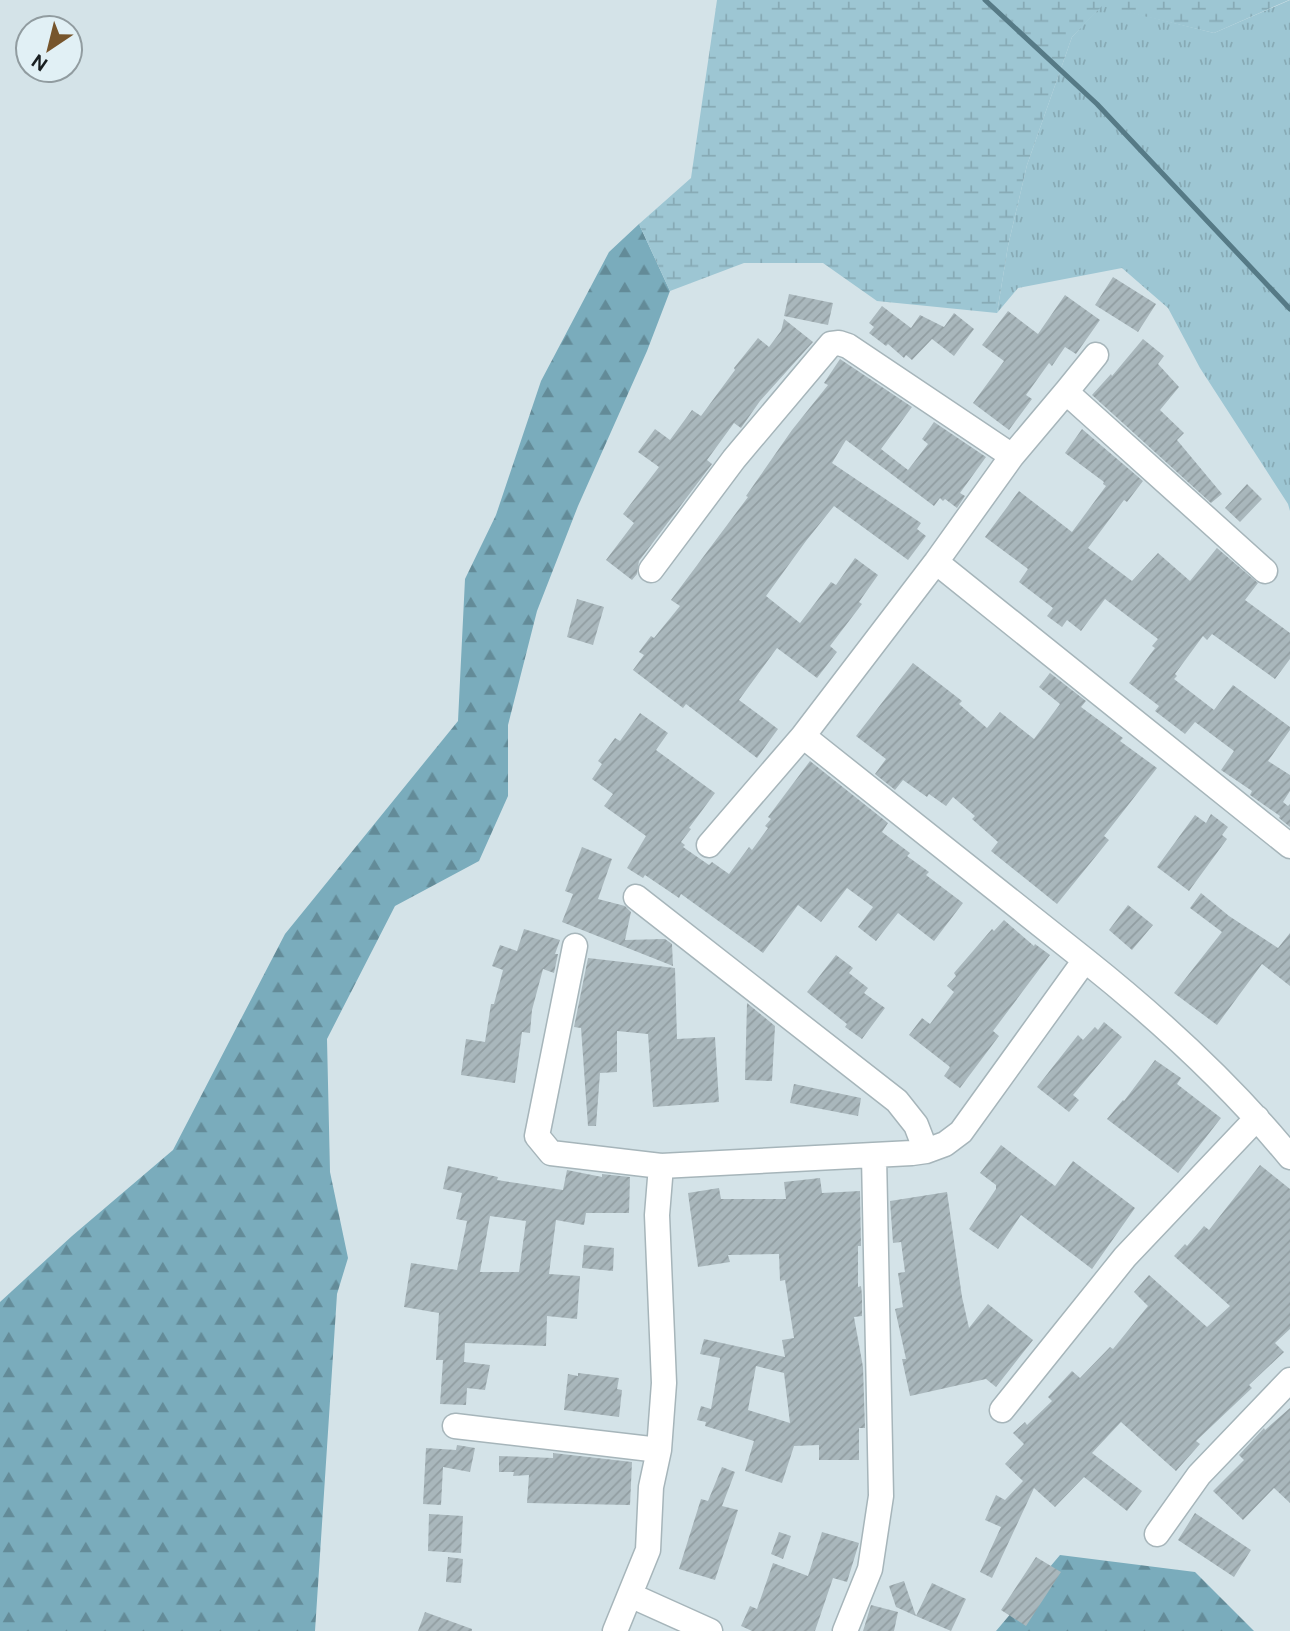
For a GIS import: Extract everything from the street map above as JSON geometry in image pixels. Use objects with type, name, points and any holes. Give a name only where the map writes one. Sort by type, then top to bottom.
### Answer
[{"type":"street","points":[[651,570],[734,458],[831,344],[848,346],[1012,456]]},
{"type":"street","points":[[709,845],[803,736],[936,562],[1012,456],[1096,355]]},
{"type":"street","points":[[1066,392],[1265,571]]},
{"type":"street","points":[[936,562],[1290,846]]},
{"type":"street","points":[[803,736],[1140,1004],[1257,1118],[1290,1157]]},
{"type":"street","points":[[636,897],[897,1101],[916,1125],[926,1151]]},
{"type":"street","points":[[575,946],[537,1136],[551,1153],[661,1166],[874,1156],[926,1151],[945,1144],[961,1132],[1085,960]]},
{"type":"street","points":[[1002,1410],[1125,1257],[1257,1118]]},
{"type":"street","points":[[845,1631],[870,1569],[881,1496],[874,1156]]},
{"type":"street","points":[[615,1631],[648,1550],[651,1487],[659,1450],[664,1383],[657,1215],[661,1166]]},
{"type":"street","points":[[1157,1534],[1199,1475],[1290,1380]]},
{"type":"street","points":[[455,1426],[659,1450]]},
{"type":"street","points":[[630,1595],[710,1631]]},
{"type":"green space","points":[[717,0],[1289,0],[1214,33],[1102,6],[1072,37],[1027,165],[1008,246],[997,313],[877,301],[823,263],[744,263],[670,291],[639,224],[691,178]]},
{"type":"green space","points":[[1290,0],[1290,511],[1200,368],[1168,308],[1122,268],[1018,288],[997,313],[1008,246],[1027,165],[1072,37],[1102,5],[1214,33]]},
{"type":"green space","points":[[639,224],[670,291],[647,351],[578,506],[537,611],[508,725],[508,796],[479,861],[395,906],[327,1039],[330,1172],[348,1258],[337,1294],[315,1631],[0,1631],[0,1302],[173,1150],[285,934],[458,721],[465,579],[496,515],[541,381],[609,252]]},
{"type":"green space","points":[[1060,1555],[1195,1572],[1254,1631],[996,1631]]},
{"type":"building","points":[[1113,277],[1156,304],[1138,332],[1095,305]]},
{"type":"building","points":[[789,294],[833,303],[828,325],[784,316]]},
{"type":"building","points":[[1065,295],[1100,320],[1076,354],[1065,347],[1052,366],[1049,363],[1026,395],[1032,399],[1009,430],[973,403],[1004,361],[982,345],[1008,311],[1038,334]]},
{"type":"building","points":[[882,306],[911,328],[920,315],[944,327],[954,313],[974,329],[954,356],[932,339],[912,360],[906,355],[904,358],[869,333],[874,327],[869,323]]},
{"type":"building","points":[[784,319],[813,342],[760,401],[741,428],[734,423],[707,460],[712,464],[639,561],[637,574],[632,580],[606,560],[634,523],[623,514],[659,467],[638,452],[655,429],[670,440],[692,410],[701,416],[758,338],[769,347],[781,331]]},
{"type":"building","points":[[1143,339],[1164,356],[1158,364],[1179,387],[1160,410],[1184,433],[1177,440],[1222,494],[1211,503],[1092,395]]},
{"type":"building","points":[[840,359],[912,407],[881,449],[908,470],[928,444],[922,439],[934,422],[986,457],[960,493],[965,496],[957,508],[940,498],[934,506],[846,440],[832,463],[921,523],[917,529],[926,536],[908,560],[834,506],[806,541],[766,596],[800,623],[831,582],[836,585],[855,558],[878,575],[859,602],[862,604],[830,646],[837,652],[817,678],[777,648],[739,700],[778,729],[757,758],[686,704],[683,708],[633,670],[644,655],[639,652],[680,606],[671,600],[748,497],[746,496],[792,430],[828,385],[824,383]]},
{"type":"building","points":[[1082,429],[1143,481],[1127,502],[1124,500],[1088,548],[1132,581],[1158,553],[1190,581],[1217,548],[1258,583],[1245,600],[1290,633],[1290,659],[1275,679],[1212,634],[1207,640],[1203,636],[1174,679],[1214,710],[1233,685],[1290,727],[1268,761],[1290,775],[1290,791],[1283,802],[1288,806],[1290,804],[1290,827],[1280,816],[1250,795],[1252,791],[1221,770],[1234,751],[1195,722],[1185,734],[1155,711],[1159,706],[1129,683],[1155,648],[1152,646],[1158,639],[1105,599],[1081,631],[1067,620],[1062,627],[1047,616],[1053,608],[1019,582],[1028,569],[985,537],[1019,491],[1072,532],[1106,486],[1065,453]]},
{"type":"building","points":[[1247,484],[1262,499],[1240,522],[1225,508]]},
{"type":"building","points":[[577,599],[604,607],[593,645],[567,637]]},
{"type":"building","points":[[913,663],[962,701],[959,704],[987,728],[1000,712],[1034,739],[1060,704],[1039,687],[1050,673],[1086,701],[1081,707],[1123,738],[1120,741],[1157,768],[1104,836],[1109,840],[1057,904],[991,851],[998,842],[972,819],[975,816],[953,797],[946,806],[929,794],[927,797],[903,780],[895,790],[875,774],[886,759],[856,736]]},
{"type":"building","points":[[640,713],[668,733],[656,750],[715,793],[681,842],[685,845],[683,847],[709,865],[712,862],[729,874],[749,847],[752,850],[768,828],[765,826],[771,819],[768,817],[810,761],[888,823],[882,832],[910,853],[907,856],[929,872],[926,875],[963,903],[934,941],[898,913],[876,941],[858,927],[873,907],[847,888],[821,922],[798,905],[763,953],[681,894],[679,898],[645,875],[643,878],[627,868],[646,836],[604,806],[613,794],[592,779],[602,764],[598,761],[615,738],[620,741]]},
{"type":"building","points":[[1211,814],[1228,827],[1222,835],[1227,839],[1189,891],[1157,867],[1195,815],[1206,823]]},
{"type":"building","points":[[582,847],[612,859],[598,899],[625,906],[631,912],[625,940],[665,939],[672,944],[673,966],[562,922],[573,894],[565,891]]},
{"type":"building","points":[[1201,893],[1229,916],[1278,948],[1290,933],[1290,986],[1262,964],[1217,1025],[1174,993],[1222,932],[1190,908]]},
{"type":"building","points":[[1128,905],[1153,925],[1132,950],[1109,930]]},
{"type":"building","points":[[1004,920],[1034,946],[1035,944],[1050,955],[993,1031],[999,1036],[960,1088],[944,1076],[950,1067],[909,1035],[922,1018],[930,1024],[954,992],[947,986],[956,976],[954,973],[992,929],[994,931]]},
{"type":"building","points":[[524,929],[560,940],[555,954],[558,954],[554,973],[543,969],[532,1010],[530,1033],[522,1032],[515,1083],[461,1075],[466,1039],[485,1042],[491,1004],[494,1004],[503,970],[492,966],[500,945],[517,951]]},
{"type":"building","points":[[836,955],[853,968],[849,973],[868,988],[864,993],[885,1008],[862,1039],[807,992]]},
{"type":"building","points":[[588,958],[675,968],[677,1039],[715,1037],[719,1102],[653,1107],[648,1034],[617,1031],[617,1072],[600,1073],[596,1126],[588,1126],[581,1028],[574,1027]]},
{"type":"building","points":[[747,1003],[775,1026],[772,1081],[745,1080]]},
{"type":"building","points":[[1104,1022],[1122,1037],[1073,1095],[1079,1100],[1069,1112],[1037,1087],[1078,1035],[1083,1040],[1095,1027],[1098,1030]]},
{"type":"building","points":[[1155,1060],[1181,1078],[1177,1084],[1221,1118],[1178,1173],[1107,1119]]},
{"type":"building","points":[[794,1084],[861,1098],[858,1116],[790,1103]]},
{"type":"building","points":[[1001,1145],[1055,1186],[1073,1161],[1135,1208],[1092,1269],[1021,1215],[998,1249],[969,1229],[996,1189],[996,1185],[980,1173]]},
{"type":"building","points":[[1260,1165],[1290,1189],[1290,1329],[1275,1343],[1284,1352],[1249,1385],[1252,1388],[1196,1441],[1200,1444],[1176,1471],[1121,1422],[1092,1453],[1142,1491],[1127,1511],[1084,1477],[1055,1507],[1034,1488],[992,1578],[980,1572],[1001,1527],[985,1520],[996,1495],[1005,1500],[1023,1481],[1005,1464],[1024,1444],[1013,1433],[1025,1422],[1027,1425],[1052,1401],[1048,1397],[1072,1371],[1080,1378],[1110,1347],[1113,1349],[1148,1306],[1134,1292],[1149,1275],[1207,1327],[1230,1306],[1174,1256],[1185,1244],[1187,1246],[1204,1226],[1209,1230]]},
{"type":"building","points":[[448,1166],[498,1177],[497,1180],[563,1190],[567,1170],[602,1177],[602,1174],[630,1177],[629,1213],[586,1213],[584,1225],[556,1220],[549,1274],[580,1276],[577,1319],[547,1316],[546,1346],[465,1343],[464,1362],[490,1365],[485,1390],[467,1388],[466,1405],[440,1404],[443,1360],[436,1360],[439,1313],[404,1307],[411,1263],[457,1270],[467,1221],[456,1219],[462,1193],[443,1189]],"holes":[[[490,1216],[526,1221],[519,1272],[480,1272]]]},
{"type":"building","points":[[820,1178],[822,1193],[860,1191],[861,1246],[858,1246],[858,1287],[861,1286],[862,1316],[854,1317],[863,1367],[865,1428],[859,1428],[859,1460],[819,1460],[819,1445],[794,1446],[782,1483],[745,1471],[754,1441],[705,1426],[706,1422],[697,1420],[701,1406],[711,1409],[720,1358],[700,1354],[704,1339],[785,1357],[782,1340],[794,1338],[785,1280],[780,1281],[779,1254],[728,1255],[730,1262],[698,1267],[688,1193],[719,1188],[721,1199],[786,1199],[784,1182]],"holes":[[[756,1366],[784,1373],[790,1423],[748,1410]]]},
{"type":"building","points":[[947,1192],[969,1328],[988,1304],[1033,1340],[996,1387],[986,1379],[910,1396],[902,1359],[906,1359],[895,1309],[903,1307],[898,1273],[905,1272],[901,1242],[893,1243],[890,1201]]},
{"type":"building","points":[[584,1245],[614,1248],[613,1271],[582,1268]]},
{"type":"building","points":[[578,1373],[619,1378],[617,1389],[622,1390],[619,1417],[564,1410],[568,1374],[578,1376]]},
{"type":"building","points":[[1290,1408],[1290,1503],[1274,1488],[1243,1520],[1213,1491],[1244,1460],[1239,1455],[1264,1428],[1265,1430]]},
{"type":"building","points":[[457,1445],[475,1448],[470,1472],[443,1467],[441,1505],[423,1504],[426,1448],[456,1450]]},
{"type":"building","points":[[553,1453],[632,1462],[630,1505],[527,1503],[529,1475],[513,1476],[514,1472],[499,1472],[499,1456],[553,1458]]},
{"type":"building","points":[[722,1467],[735,1472],[722,1506],[738,1510],[715,1580],[679,1569],[701,1499],[708,1501]]},
{"type":"building","points":[[1195,1513],[1251,1550],[1234,1577],[1178,1540]]},
{"type":"building","points":[[429,1514],[463,1516],[461,1553],[428,1551]]},
{"type":"building","points":[[779,1532],[791,1536],[783,1559],[771,1554]]},
{"type":"building","points":[[822,1532],[859,1543],[847,1582],[833,1578],[815,1631],[752,1631],[741,1626],[750,1606],[757,1609],[773,1563],[808,1576]]},
{"type":"building","points":[[448,1557],[463,1559],[461,1583],[446,1582]]},
{"type":"building","points":[[1036,1557],[1061,1572],[1026,1626],[1001,1610]]},
{"type":"building","points":[[904,1581],[916,1616],[896,1607],[889,1586]]},
{"type":"building","points":[[932,1583],[966,1599],[951,1631],[916,1616]]},
{"type":"building","points":[[871,1605],[898,1612],[894,1631],[863,1631]]},
{"type":"building","points":[[425,1612],[472,1629],[472,1631],[418,1631]]},
{"type":"waterway","points":[[985,0],[1097,104],[1290,309]]}]
